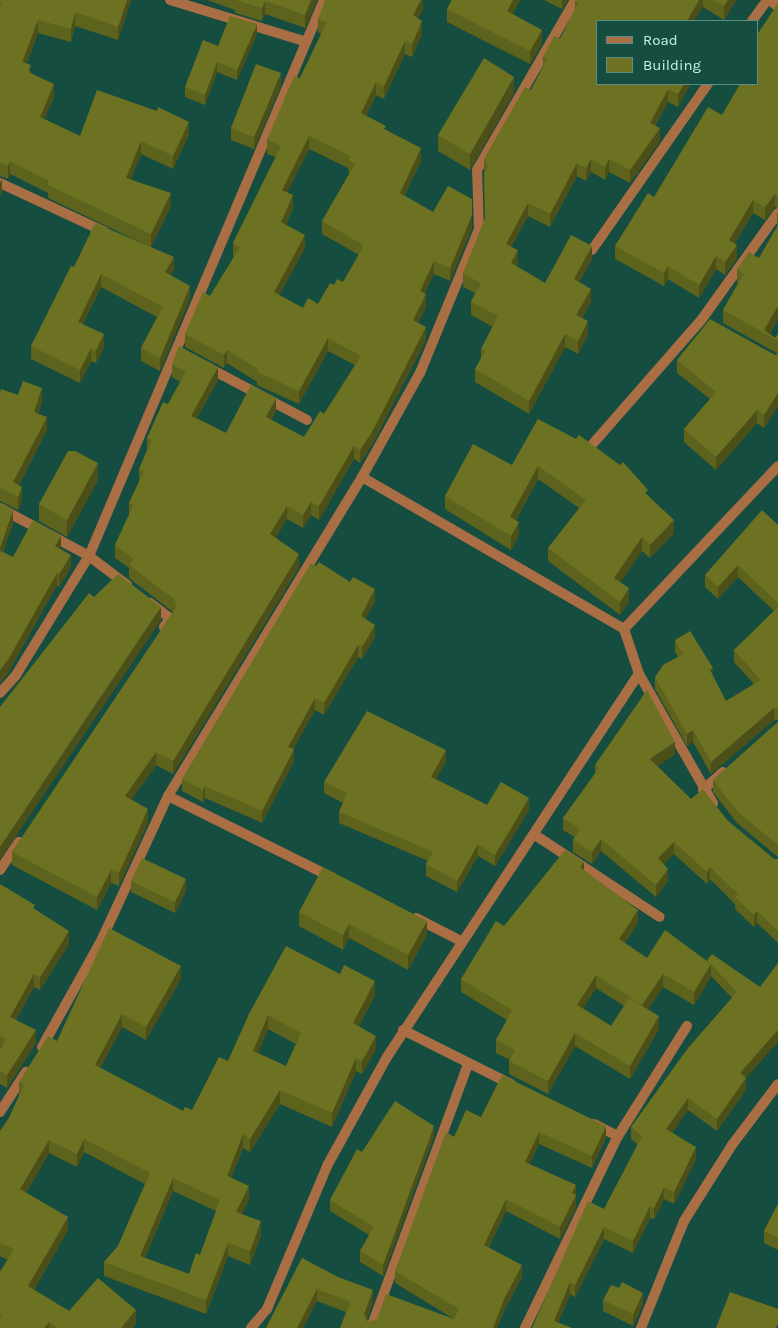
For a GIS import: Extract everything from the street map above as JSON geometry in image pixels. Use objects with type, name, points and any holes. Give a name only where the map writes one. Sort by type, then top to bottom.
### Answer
[{"type":"street","points":[[170,0],[304,41]]},
{"type":"street","points":[[0,693],[16,675],[89,556],[187,356],[304,41],[324,0]]},
{"type":"street","points":[[0,1112],[44,1044],[101,942],[168,796],[362,477],[420,373],[479,229],[477,170],[574,0]]},
{"type":"street","points":[[753,20],[768,0],[778,7]]},
{"type":"street","points":[[592,250],[707,85]]},
{"type":"street","points":[[0,182],[118,238]]},
{"type":"street","points":[[590,447],[706,322],[778,213]]},
{"type":"street","points":[[187,356],[307,420]]},
{"type":"street","points":[[624,629],[778,466]]},
{"type":"street","points":[[362,477],[624,629],[639,674],[703,790],[720,813]]},
{"type":"street","points":[[0,508],[89,556],[170,618],[159,635]]},
{"type":"street","points":[[250,1328],[267,1309],[327,1166],[403,1030],[639,674]]},
{"type":"street","points":[[703,790],[733,764]]},
{"type":"street","points":[[168,796],[346,884]]},
{"type":"street","points":[[0,870],[27,830]]},
{"type":"street","points":[[534,835],[660,917]]},
{"type":"street","points":[[408,914],[461,941]]},
{"type":"street","points":[[525,1328],[618,1136],[688,1026]]},
{"type":"street","points":[[403,1030],[521,1089]]},
{"type":"street","points":[[371,1328],[468,1064]]},
{"type":"street","points":[[641,1328],[684,1221],[732,1146],[778,1084]]},
{"type":"street","points":[[583,1119],[618,1136]]},
{"type":"building","points":[[0,0],[127,0],[118,27],[75,12],[71,29],[38,20],[22,62],[31,65],[28,72],[54,84],[40,117],[80,136],[97,90],[157,111],[158,107],[189,122],[173,156],[141,141],[126,178],[171,193],[151,234],[48,185],[49,181],[10,161],[8,166],[0,163],[0,6],[2,2]]},
{"type":"building","points":[[236,0],[311,0],[305,15],[265,1],[262,8]]},
{"type":"building","points":[[325,0],[421,0],[413,15],[422,21],[412,44],[405,41],[384,86],[376,82],[361,113],[386,126],[384,129],[421,148],[400,193],[433,212],[448,186],[472,199],[472,215],[450,268],[434,261],[420,291],[426,294],[413,320],[426,327],[372,432],[360,450],[354,446],[319,506],[311,502],[303,515],[287,506],[270,534],[299,554],[173,761],[156,752],[125,796],[148,809],[119,873],[111,870],[97,897],[12,852],[177,606],[174,599],[129,565],[134,559],[115,545],[133,506],[129,503],[144,471],[139,469],[152,440],[147,438],[163,402],[168,404],[186,372],[172,364],[179,346],[218,367],[191,416],[226,433],[251,385],[276,398],[266,417],[304,437],[320,411],[324,414],[361,356],[328,338],[299,391],[257,372],[258,369],[227,350],[224,355],[185,334],[203,292],[210,296],[240,247],[233,243],[281,146],[267,140],[294,76],[300,78],[327,22],[318,19]],"holes":[[[309,136],[351,156],[348,160],[355,164],[322,221],[363,245],[362,249],[343,282],[337,279],[334,285],[330,283],[318,304],[308,298],[303,308],[274,292],[305,235],[281,222],[293,195],[282,190]]]},
{"type":"building","points":[[452,0],[513,0],[507,11],[542,30],[530,51],[447,9]]},
{"type":"building","points":[[699,0],[688,20],[596,20],[596,85],[683,85],[678,94],[668,89],[650,123],[660,128],[630,170],[609,159],[605,167],[591,159],[586,168],[577,163],[550,214],[528,203],[506,244],[518,250],[511,263],[545,283],[571,235],[592,246],[574,279],[591,289],[576,315],[588,321],[578,341],[565,334],[529,401],[475,369],[485,351],[481,349],[498,316],[471,302],[481,283],[463,274],[485,218],[484,173],[488,167],[484,159],[525,87],[531,90],[547,59],[543,57],[554,36],[560,39],[578,3],[575,1]]},
{"type":"building","points":[[713,0],[728,0],[724,6]]},
{"type":"building","points":[[778,3],[778,195],[775,194],[765,207],[753,200],[729,240],[737,245],[725,262],[716,256],[699,285],[668,266],[664,273],[615,246],[648,193],[654,197],[708,107],[722,115],[739,85],[758,85],[758,33]]},
{"type":"building","points":[[230,16],[257,24],[237,70],[217,62],[205,95],[185,87],[203,40],[218,46]]},
{"type":"building","points":[[484,58],[514,77],[470,154],[438,135]]},
{"type":"building","points":[[256,64],[281,73],[254,137],[231,128]]},
{"type":"building","points":[[95,223],[174,257],[165,272],[190,286],[160,358],[141,348],[163,307],[101,274],[78,322],[104,334],[96,350],[91,348],[80,370],[31,346],[71,266],[74,267]]},
{"type":"building","points":[[778,225],[778,306],[764,330],[775,338],[778,334],[778,341],[723,310],[744,274],[737,269],[749,252],[759,258]]},
{"type":"building","points":[[710,319],[775,355],[778,354],[778,393],[764,415],[757,410],[716,457],[684,429],[716,392],[677,360]]},
{"type":"building","points":[[23,381],[42,388],[34,412],[47,417],[13,482],[22,487],[18,497],[0,488],[0,393],[1,389],[18,395]]},
{"type":"building","points":[[538,419],[576,439],[579,435],[620,465],[623,462],[648,490],[645,493],[674,520],[650,545],[642,537],[614,578],[629,588],[620,602],[548,548],[586,500],[538,466],[510,517],[519,522],[511,536],[445,496],[473,444],[512,465]]},
{"type":"building","points":[[68,451],[75,451],[98,463],[67,520],[39,504]]},
{"type":"building","points":[[0,503],[13,510],[0,548]]},
{"type":"building","points":[[762,510],[778,525],[778,603],[738,565],[718,587],[705,575]]},
{"type":"building","points":[[33,520],[61,536],[55,546],[71,555],[59,574],[57,573],[8,660],[0,670],[0,551],[13,557]]},
{"type":"building","points":[[319,562],[350,582],[353,577],[375,589],[361,616],[375,625],[362,647],[358,645],[324,703],[315,698],[288,747],[294,749],[262,811],[205,786],[203,790],[182,779],[311,563],[316,566]]},
{"type":"building","points":[[118,574],[161,607],[0,847],[0,707],[89,593],[94,597]]},
{"type":"building","points":[[778,607],[778,708],[774,708],[711,762],[693,730],[687,734],[655,677],[663,665],[683,654],[675,640],[690,631],[713,668],[710,670],[726,701],[761,680],[734,650]]},
{"type":"building","points":[[647,690],[675,742],[650,759],[691,799],[703,789],[728,821],[774,859],[778,859],[778,931],[757,911],[754,915],[735,897],[738,894],[710,867],[707,872],[674,842],[658,858],[668,869],[656,885],[601,839],[592,852],[573,840],[580,829],[563,818],[599,768],[595,765]]},
{"type":"building","points":[[367,711],[446,750],[431,777],[487,805],[501,782],[529,798],[495,855],[478,844],[457,881],[426,864],[433,852],[339,812],[347,793],[324,782]]},
{"type":"building","points":[[778,722],[778,845],[737,811],[713,780]]},
{"type":"building","points":[[565,850],[584,862],[580,867],[638,910],[619,939],[647,958],[665,930],[711,964],[694,992],[663,974],[642,1005],[596,975],[577,1005],[611,1026],[629,998],[659,1016],[630,1066],[575,1033],[548,1081],[509,1061],[515,1050],[496,1040],[512,1010],[461,979],[496,921],[504,926]]},
{"type":"building","points":[[142,858],[186,879],[175,902],[131,881]]},
{"type":"building","points":[[323,867],[427,921],[408,955],[349,924],[343,935],[299,912]]},
{"type":"building","points":[[0,884],[35,905],[33,908],[69,931],[40,977],[34,974],[10,1017],[36,1030],[7,1075],[0,1071],[0,1050],[6,1039],[0,1036]]},
{"type":"building","points":[[109,928],[181,966],[146,1027],[122,1014],[95,1065],[183,1111],[185,1107],[192,1110],[219,1057],[228,1061],[250,1012],[286,946],[340,974],[344,965],[375,981],[353,1023],[376,1036],[362,1061],[356,1058],[332,1113],[280,1090],[250,1139],[243,1134],[227,1176],[249,1186],[236,1212],[261,1221],[250,1251],[228,1243],[206,1300],[104,1262],[118,1246],[150,1173],[84,1139],[77,1154],[49,1140],[20,1189],[68,1217],[28,1286],[69,1311],[98,1278],[136,1310],[121,1328],[57,1328],[49,1322],[44,1328],[0,1328],[2,1316],[0,1315],[0,1272],[14,1249],[0,1243],[0,1131],[9,1118],[24,1085],[19,1082],[48,1036],[57,1041]],"holes":[[[268,1015],[301,1033],[286,1066],[253,1051]],[[173,1178],[220,1200],[200,1255],[196,1253],[189,1274],[140,1256]]]},
{"type":"building","points":[[712,954],[760,987],[778,963],[778,1030],[740,1073],[746,1078],[717,1119],[688,1098],[666,1129],[696,1147],[674,1192],[664,1187],[654,1208],[650,1206],[633,1241],[604,1227],[575,1285],[570,1282],[554,1321],[572,1328],[532,1328],[588,1201],[604,1209],[642,1136],[631,1127],[688,1048],[737,992],[707,960]]},
{"type":"building","points":[[502,1075],[606,1126],[592,1156],[539,1132],[525,1162],[576,1185],[572,1193],[576,1195],[560,1227],[506,1199],[484,1245],[522,1265],[504,1299],[493,1328],[340,1328],[351,1302],[317,1289],[297,1328],[266,1328],[302,1258],[338,1277],[373,1290],[364,1314],[368,1322],[377,1319],[386,1294],[454,1319],[459,1309],[395,1271],[446,1132],[454,1137],[466,1110],[481,1117]]},
{"type":"building","points":[[395,1101],[434,1126],[383,1265],[360,1251],[374,1227],[330,1200],[357,1149],[362,1152]]},
{"type":"building","points":[[778,1204],[778,1238],[764,1231]]},
{"type":"building","points":[[622,1282],[643,1293],[633,1314],[603,1300],[611,1285],[619,1288]]},
{"type":"building","points":[[730,1292],[778,1309],[776,1328],[716,1328]]}]
